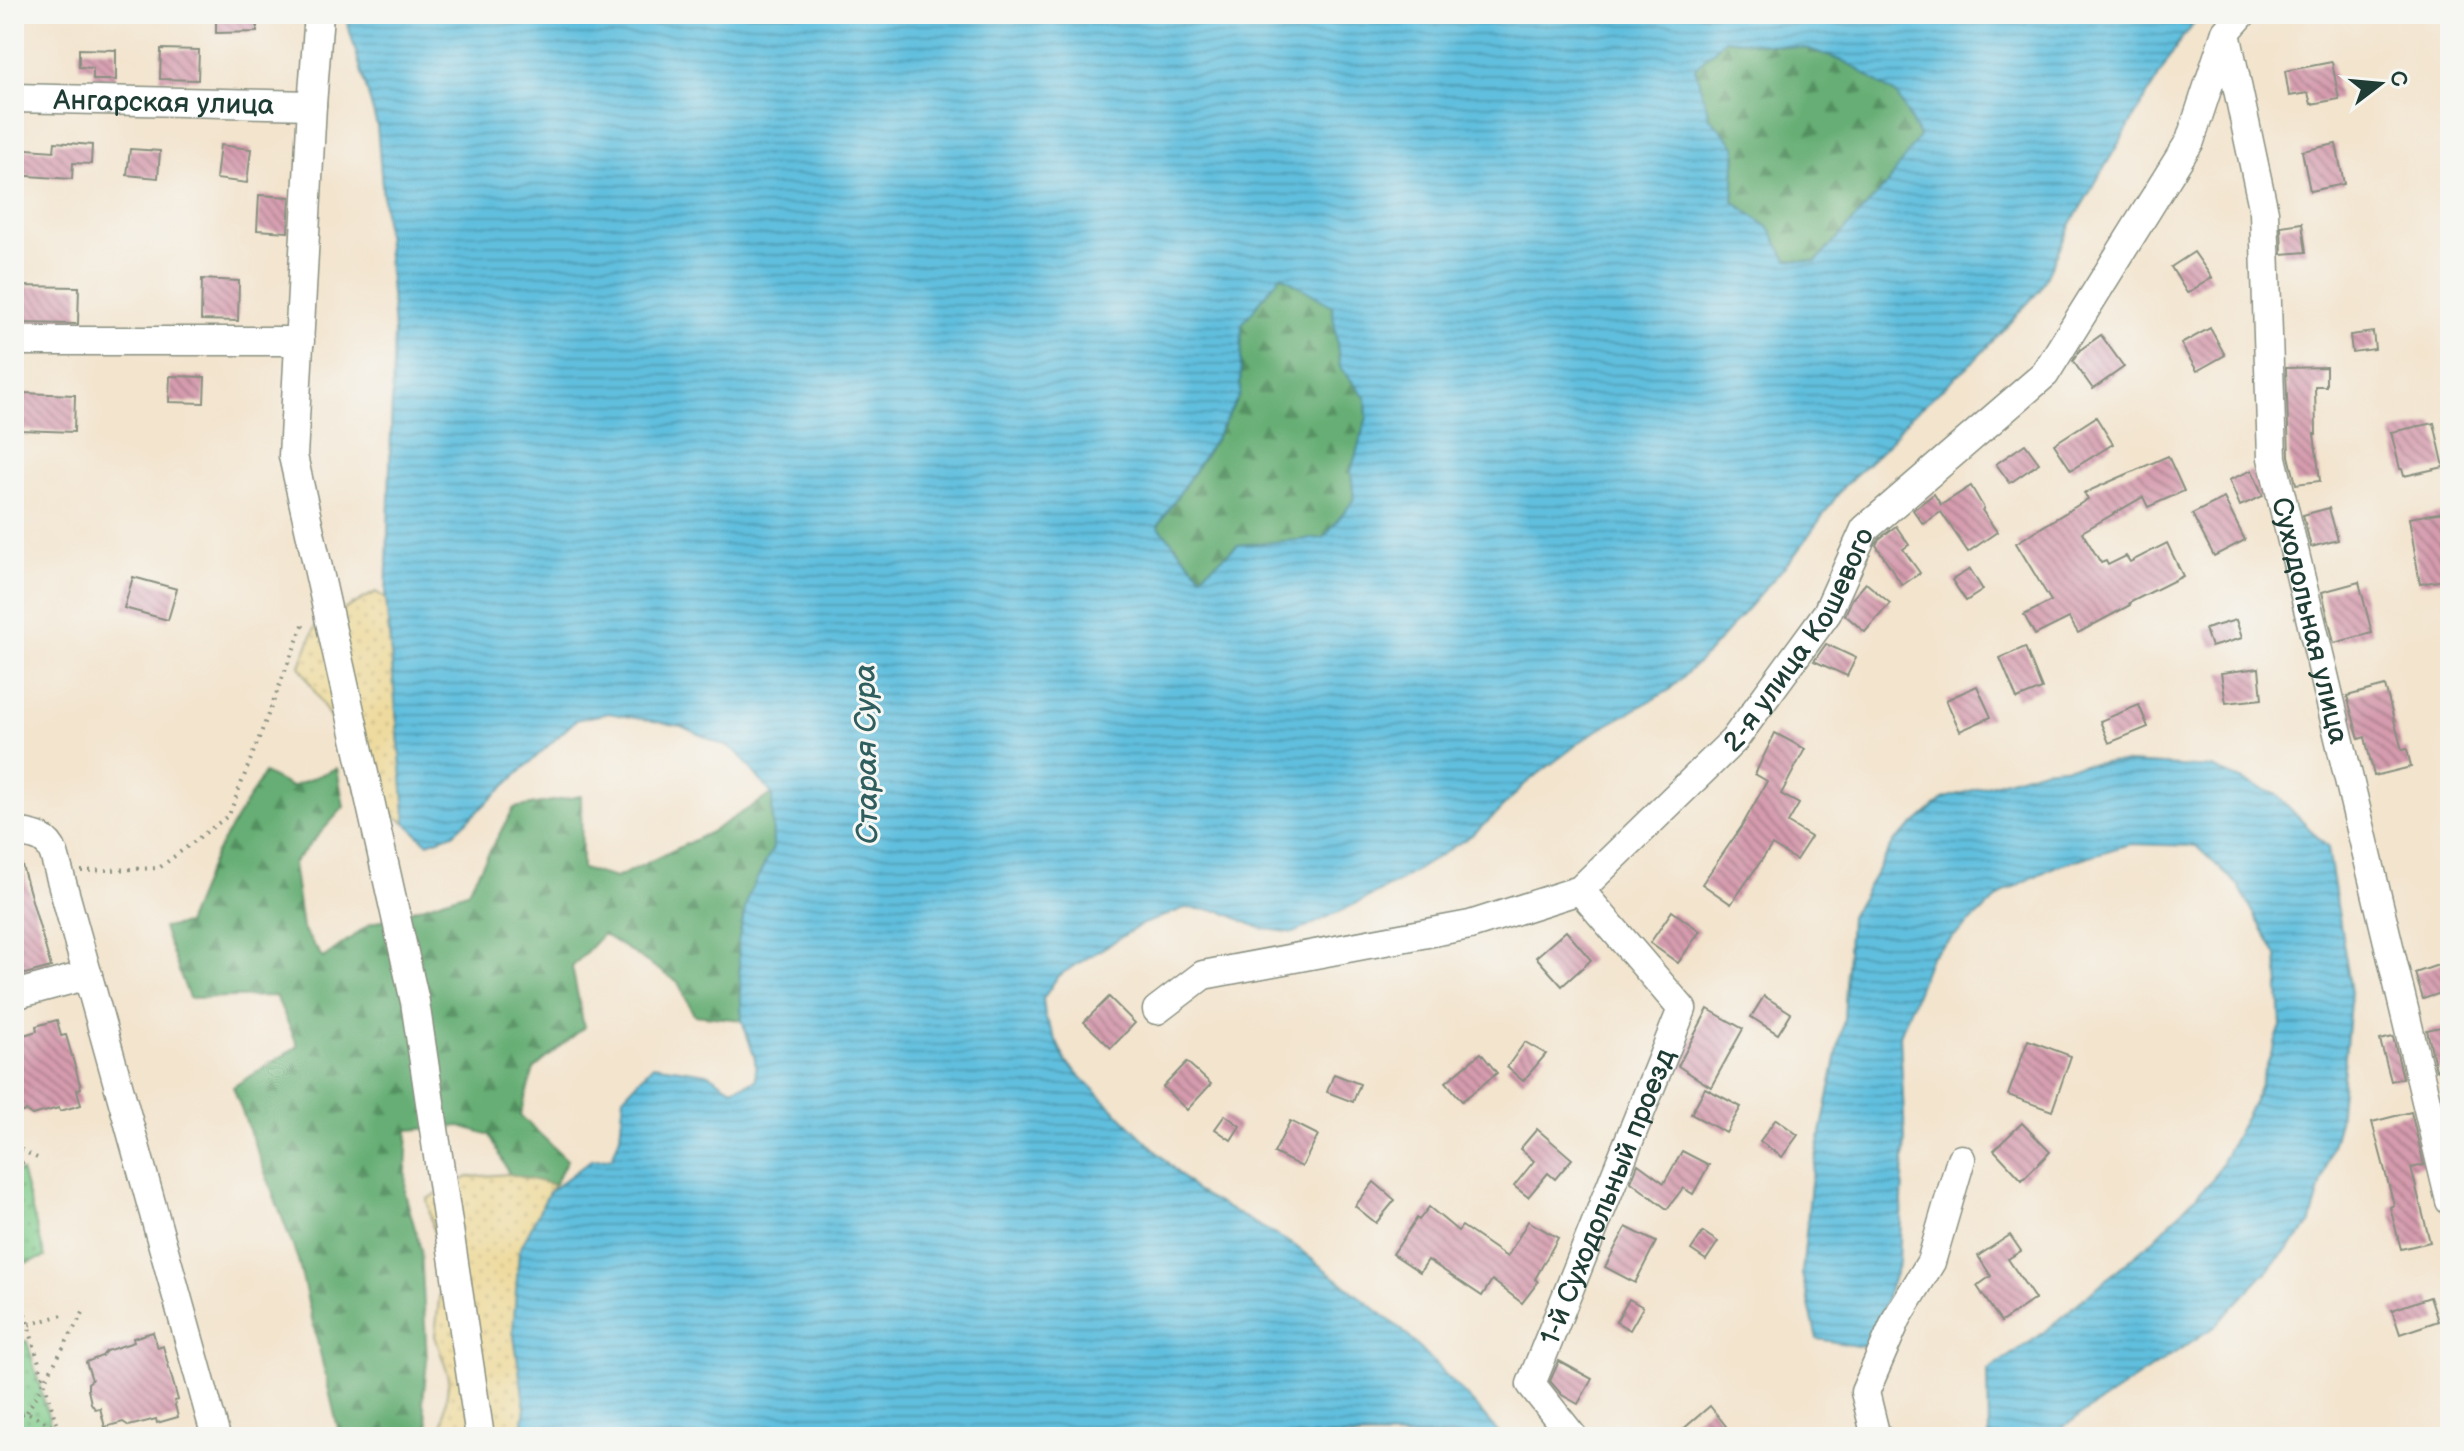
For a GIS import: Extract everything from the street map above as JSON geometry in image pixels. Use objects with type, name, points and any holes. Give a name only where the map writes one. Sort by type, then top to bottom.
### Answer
[{"type":"street","points":[[319,14],[293,456],[415,1002],[480,1437]]},
{"type":"street","name":"2-я улица Кошевого","points":[[1157,1010],[1203,975],[1470,925],[1580,890],[1734,740],[1827,613],[1865,529],[2045,374],[2190,141],[2234,23]]},
{"type":"street","name":"Суходольная улица","points":[[2234,23],[2264,212],[2272,458],[2450,1201]]},
{"type":"street","name":"Ангарская улица","points":[[14,98],[312,105]]},
{"type":"street","points":[[14,341],[300,341]]},
{"type":"street","points":[[14,832],[42,837],[51,845],[216,1437]]},
{"type":"street","name":"1-й Суходольный проезд","points":[[1573,1437],[1531,1384],[1682,1009],[1580,890]]},
{"type":"street","points":[[14,995],[88,975]]},
{"type":"street","points":[[1876,1437],[1865,1392],[1897,1318],[1931,1262],[1961,1159]]},
{"type":"path","points":[[59,872],[159,868],[229,815],[321,578]]},
{"type":"path","points":[[14,1146],[37,1158]]},
{"type":"path","points":[[14,1165],[24,1162]]},
{"type":"path","points":[[14,1275],[60,1437]]},
{"type":"path","points":[[14,1416],[27,1412],[85,1309]]},
{"type":"path","points":[[14,1329],[66,1314]]},
{"type":"path","points":[[27,1412],[71,1437]]},
{"type":"green space","points":[[1725,39],[1809,49],[1846,62],[1897,95],[1920,137],[1887,184],[1816,262],[1787,260],[1768,228],[1733,201],[1736,147],[1709,116],[1695,67]]},
{"type":"green space","points":[[1281,274],[1332,306],[1340,367],[1366,398],[1367,417],[1351,471],[1354,500],[1324,538],[1238,545],[1201,575],[1158,526],[1215,440],[1240,394],[1242,324]]},
{"type":"green space","points":[[337,768],[344,807],[293,863],[302,928],[323,958],[370,924],[467,892],[514,808],[581,796],[582,869],[616,878],[709,833],[772,794],[773,848],[748,896],[738,942],[742,1020],[694,1015],[678,982],[603,934],[572,967],[584,1027],[534,1069],[520,1115],[567,1160],[554,1185],[509,1174],[490,1135],[461,1126],[408,1130],[405,1193],[421,1250],[427,1360],[423,1403],[432,1437],[340,1437],[298,1260],[233,1087],[298,1046],[276,996],[189,998],[163,928],[186,924],[215,854],[264,773],[291,787]]},
{"type":"green space","points":[[21,1171],[45,1257],[18,1265],[14,1252],[14,1173]]},
{"type":"green space","points":[[27,1341],[54,1437],[24,1437],[14,1401],[14,1344]]},
{"type":"sand","points":[[376,592],[386,599],[406,823],[358,793],[343,740],[300,666],[316,625]]},
{"type":"sand","points":[[509,1174],[554,1185],[549,1192],[513,1330],[525,1407],[521,1437],[441,1437],[449,1377],[435,1336],[442,1271],[427,1199],[468,1177]]},
{"type":"water","name":"Старая Сура","points":[[345,14],[2201,14],[2179,42],[2072,222],[2040,290],[1977,358],[1908,419],[1886,446],[1844,486],[1794,556],[1709,652],[1668,691],[1591,734],[1525,784],[1472,835],[1398,882],[1355,904],[1294,933],[1260,928],[1221,911],[1185,908],[1141,925],[1058,976],[1043,999],[1045,1016],[1066,1062],[1196,1191],[1294,1245],[1403,1331],[1502,1437],[521,1437],[525,1407],[513,1330],[519,1251],[549,1192],[591,1160],[612,1158],[620,1136],[624,1096],[653,1065],[707,1073],[732,1089],[756,1080],[755,1059],[742,1020],[738,942],[748,896],[773,848],[772,794],[736,751],[681,726],[608,713],[576,720],[453,834],[427,843],[406,823],[386,599],[394,330],[377,126]],"holes":[[[1725,39],[1809,49],[1846,62],[1897,95],[1919,136],[1887,184],[1816,262],[1787,260],[1769,228],[1733,201],[1736,147],[1709,116],[1695,68]],[[1281,275],[1332,306],[1340,367],[1366,398],[1367,417],[1351,471],[1354,500],[1323,538],[1238,545],[1201,575],[1158,526],[1215,439],[1240,394],[1242,324]]]},
{"type":"water","points":[[2112,762],[2212,768],[2277,795],[2328,848],[2351,992],[2339,1121],[2310,1225],[2215,1326],[2048,1437],[1989,1437],[1988,1370],[2039,1336],[2154,1239],[2213,1179],[2254,1100],[2281,1026],[2277,956],[2239,886],[2196,846],[2130,844],[2056,866],[2006,891],[1930,957],[1900,1035],[1905,1138],[1899,1262],[1869,1348],[1817,1339],[1802,1274],[1811,1183],[1844,1018],[1850,917],[1894,842],[1943,799],[2043,769]]},
{"type":"building","points":[[216,14],[257,14],[257,32],[216,33]]},
{"type":"building","points":[[79,49],[116,50],[116,80],[93,80],[93,68],[79,67]]},
{"type":"building","points":[[161,49],[199,50],[198,80],[160,79]]},
{"type":"building","points":[[2332,62],[2339,99],[2311,104],[2308,93],[2289,96],[2285,71]]},
{"type":"building","points":[[55,142],[92,145],[91,164],[73,163],[72,179],[14,175],[14,148],[54,151]]},
{"type":"building","points":[[2336,144],[2344,184],[2310,191],[2302,151]]},
{"type":"building","points":[[220,145],[251,149],[247,183],[216,179]]},
{"type":"building","points":[[130,149],[160,151],[158,178],[127,175]]},
{"type":"building","points":[[259,195],[290,197],[288,232],[257,230]]},
{"type":"building","points":[[2302,223],[2306,252],[2282,254],[2281,226]]},
{"type":"building","points":[[2194,252],[2212,278],[2187,293],[2171,267]]},
{"type":"building","points":[[202,279],[239,281],[238,321],[201,320]]},
{"type":"building","points":[[14,286],[79,287],[78,324],[14,323]]},
{"type":"building","points":[[2210,328],[2225,355],[2197,371],[2181,344]]},
{"type":"building","points":[[2373,332],[2375,349],[2352,352],[2350,335]]},
{"type":"building","points":[[2101,335],[2124,367],[2093,389],[2073,361],[2080,350]]},
{"type":"building","points":[[2326,367],[2326,386],[2315,386],[2314,434],[2320,481],[2296,484],[2289,456],[2286,368]]},
{"type":"building","points":[[170,376],[205,377],[204,403],[169,402]]},
{"type":"building","points":[[22,393],[75,395],[74,432],[21,430]]},
{"type":"building","points":[[2096,417],[2113,444],[2071,470],[2054,444]]},
{"type":"building","points":[[2434,423],[2444,467],[2404,476],[2391,432]]},
{"type":"building","points":[[2025,444],[2039,463],[2010,483],[1996,464]]},
{"type":"building","points":[[2168,456],[2184,491],[2148,507],[2143,497],[2082,532],[2101,563],[2106,561],[2108,565],[2126,556],[2130,562],[2167,543],[2183,576],[2078,633],[2069,618],[2035,635],[2024,615],[2051,601],[2016,543],[2088,499],[2084,493]]},
{"type":"building","points":[[2252,470],[2263,496],[2240,506],[2229,480]]},
{"type":"building","points":[[1971,486],[1997,532],[1968,552],[1941,512],[1923,524],[1913,510],[1934,494],[1941,505]]},
{"type":"building","points":[[2224,498],[2245,540],[2214,556],[2192,514]]},
{"type":"building","points":[[2329,508],[2338,540],[2311,547],[2303,515]]},
{"type":"building","points":[[2450,511],[2450,579],[2420,584],[2409,518]]},
{"type":"building","points":[[1896,526],[1909,545],[1903,549],[1920,573],[1902,585],[1876,545]]},
{"type":"building","points":[[1970,569],[1983,590],[1966,601],[1952,580]]},
{"type":"building","points":[[133,577],[177,589],[168,620],[124,608]]},
{"type":"building","points":[[2359,582],[2372,633],[2334,643],[2322,592]]},
{"type":"building","points":[[1866,583],[1890,603],[1865,632],[1845,615],[1852,599]]},
{"type":"building","points":[[2236,620],[2242,638],[2211,647],[2205,629]]},
{"type":"building","points":[[1826,644],[1856,658],[1847,676],[1814,661]]},
{"type":"building","points":[[2025,647],[2042,689],[2017,699],[2000,658]]},
{"type":"building","points":[[2259,668],[2262,699],[2226,703],[2221,673]]},
{"type":"building","points":[[1977,686],[1991,717],[1960,731],[1946,700]]},
{"type":"building","points":[[2385,686],[2402,750],[2407,749],[2411,767],[2374,776],[2365,737],[2359,739],[2347,696]]},
{"type":"building","points":[[2139,705],[2148,727],[2109,743],[2100,721]]},
{"type":"building","points":[[1775,733],[1805,749],[1781,794],[1799,804],[1788,823],[1811,837],[1796,860],[1772,845],[1731,904],[1702,884],[1742,826],[1767,781],[1755,774]]},
{"type":"building","points":[[19,855],[51,967],[14,977],[14,856]]},
{"type":"building","points":[[1672,911],[1700,931],[1678,963],[1650,943]]},
{"type":"building","points":[[1566,931],[1591,960],[1562,986],[1536,957]]},
{"type":"building","points":[[2450,961],[2450,990],[2423,999],[2415,973]]},
{"type":"building","points":[[1764,996],[1791,1013],[1778,1034],[1751,1017]]},
{"type":"building","points":[[1109,997],[1135,1023],[1111,1048],[1084,1022]]},
{"type":"building","points":[[1708,1009],[1743,1029],[1711,1087],[1678,1066]]},
{"type":"building","points":[[57,1020],[61,1036],[66,1035],[81,1088],[77,1090],[81,1105],[32,1115],[26,1111],[14,1114],[14,1038],[37,1031],[36,1026]]},
{"type":"building","points":[[2450,1025],[2450,1066],[2436,1070],[2427,1030]]},
{"type":"building","points":[[2393,1037],[2403,1078],[2391,1081],[2380,1040]]},
{"type":"building","points":[[2028,1040],[2071,1056],[2052,1111],[2008,1095]]},
{"type":"building","points":[[1525,1042],[1546,1054],[1523,1081],[1507,1067]]},
{"type":"building","points":[[1481,1053],[1497,1073],[1462,1101],[1446,1082]]},
{"type":"building","points":[[1187,1062],[1211,1084],[1187,1110],[1163,1087]]},
{"type":"building","points":[[1334,1074],[1360,1084],[1353,1102],[1327,1092]]},
{"type":"building","points":[[1705,1088],[1741,1107],[1726,1133],[1691,1114]]},
{"type":"building","points":[[2411,1112],[2424,1165],[2411,1168],[2430,1242],[2401,1249],[2390,1207],[2394,1205],[2372,1122]]},
{"type":"building","points":[[1225,1115],[1240,1126],[1231,1140],[1215,1129]]},
{"type":"building","points":[[1776,1119],[1798,1135],[1782,1157],[1760,1141]]},
{"type":"building","points":[[1290,1121],[1318,1135],[1302,1167],[1274,1153]]},
{"type":"building","points":[[2022,1123],[2050,1152],[2022,1180],[1994,1150]]},
{"type":"building","points":[[1537,1129],[1572,1159],[1555,1179],[1548,1173],[1528,1197],[1514,1186],[1534,1161],[1520,1149]]},
{"type":"building","points":[[1682,1151],[1709,1165],[1693,1194],[1683,1188],[1667,1209],[1631,1182],[1638,1164],[1664,1183]]},
{"type":"building","points":[[1374,1182],[1395,1200],[1376,1223],[1355,1206]]},
{"type":"building","points":[[1429,1207],[1458,1231],[1462,1226],[1507,1257],[1528,1221],[1558,1238],[1535,1279],[1538,1282],[1522,1303],[1492,1280],[1482,1296],[1428,1260],[1420,1272],[1393,1254],[1417,1218],[1419,1220]]},
{"type":"building","points":[[1626,1227],[1656,1242],[1635,1283],[1605,1267]]},
{"type":"building","points":[[1703,1232],[1718,1242],[1706,1260],[1691,1250]]},
{"type":"building","points":[[2010,1235],[2021,1251],[2008,1259],[2035,1299],[2001,1322],[1977,1286],[1991,1276],[1978,1256]]},
{"type":"building","points":[[2430,1297],[2438,1321],[2400,1334],[2392,1310]]},
{"type":"building","points":[[1629,1299],[1643,1307],[1630,1330],[1616,1322]]},
{"type":"building","points":[[153,1332],[158,1348],[163,1346],[178,1400],[174,1401],[178,1417],[157,1423],[156,1419],[129,1426],[123,1422],[105,1427],[100,1408],[95,1409],[91,1403],[88,1383],[92,1380],[86,1362],[102,1356],[106,1351],[134,1342],[133,1338]]},
{"type":"building","points":[[1559,1361],[1592,1379],[1578,1404],[1562,1395],[1550,1381]]},
{"type":"building","points":[[1710,1406],[1726,1426],[1713,1437],[1674,1437]]}]
